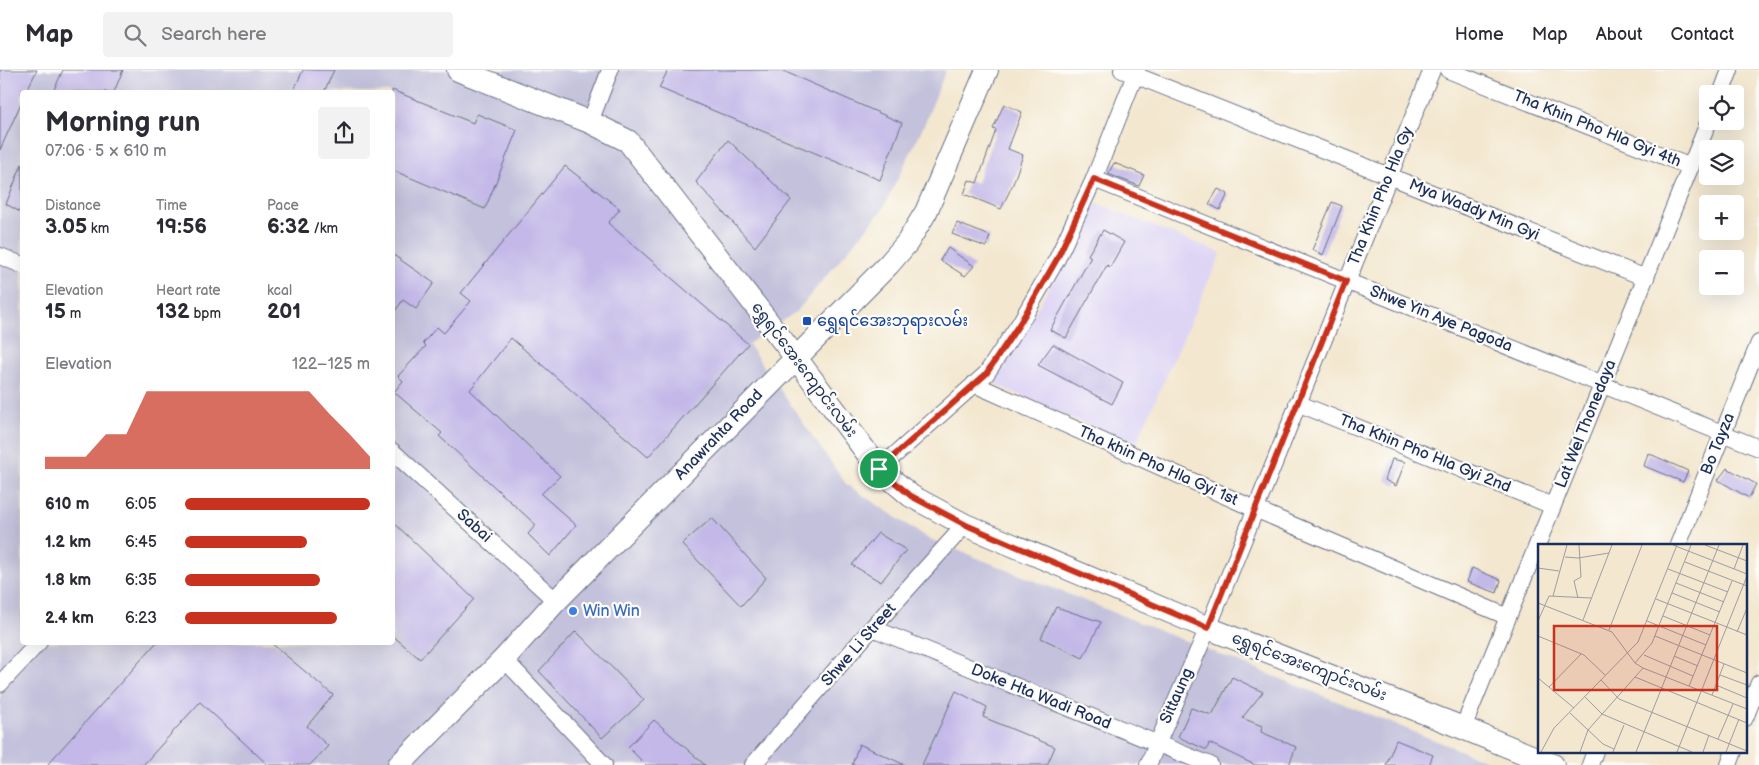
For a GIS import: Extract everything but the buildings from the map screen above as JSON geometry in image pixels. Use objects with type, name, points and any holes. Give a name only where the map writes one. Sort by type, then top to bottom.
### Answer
[{"type":"street","name":"ရွှေရင်အေးကျောင်းလမ်း","points":[[458,70],[590,122],[628,141],[796,358],[879,469],[911,496],[966,525],[1208,628],[1553,765]]},
{"type":"street","points":[[590,122],[610,70]]},
{"type":"street","name":"Anawrahta Road","points":[[399,765],[504,659],[556,600],[889,264],[907,243],[926,212],[987,70]]},
{"type":"street","name":"Tha Khin Pho Hla Gy","points":[[1208,628],[1432,70]]},
{"type":"street","name":"Tha Khin Pho Hla Gyi 4th","points":[[1448,70],[1691,166]]},
{"type":"street","points":[[1724,85],[1730,70]]},
{"type":"street","name":"Mya Waddy Min Gyi","points":[[879,469],[986,374],[1020,323],[1057,259],[1094,179],[1132,72],[1646,278]]},
{"type":"street","name":"Lat Wel Thonedaya","points":[[1463,728],[1706,130]]},
{"type":"street","name":"Shwe Yin Aye Pagoda","points":[[1094,179],[1759,448]]},
{"type":"street","points":[[0,256],[20,264]]},
{"type":"street","name":"Bo Tayza","points":[[1678,544],[1759,344]]},
{"type":"street","name":"Tha khin Pho Hla Gyi 1st","points":[[974,384],[1255,509],[1508,617]]},
{"type":"street","name":"Tha Khin Pho Hla Gyi 2nd","points":[[1298,403],[1553,506]]},
{"type":"street","name":"Sabai","points":[[395,454],[556,600]]},
{"type":"street","name":"Shwe Li Street","points":[[753,765],[872,628],[966,525]]},
{"type":"street","name":"Doke Hta Wadi Road","points":[[872,628],[1210,765]]},
{"type":"street","name":"Sittaung","points":[[1148,765],[1208,628]]},
{"type":"street","points":[[0,684],[36,645]]},
{"type":"street","points":[[504,659],[604,765]]},
{"type":"street","points":[[1751,713],[1759,683]]},
{"type":"street","points":[[1590,765],[1595,752]]},
{"type":"street","points":[[1729,765],[1734,752]]},
{"type":"shaded area","points":[[0,70],[946,70],[924,125],[883,209],[797,311],[748,344],[846,484],[927,538],[1497,765],[0,765]]},
{"type":"shaded area","points":[[1096,203],[1221,253],[1135,446],[995,384]]},
{"type":"place","name":"ရွှေရင်အေးဘုရားလမ်း","points":[[807,321]]},
{"type":"place","name":"Win Win","points":[[573,611]]},
{"type":"route","points":[[1094,179],[1346,281],[1208,628],[966,525],[911,496],[879,469],[986,374],[1020,323],[1057,259],[1094,179]]}]
